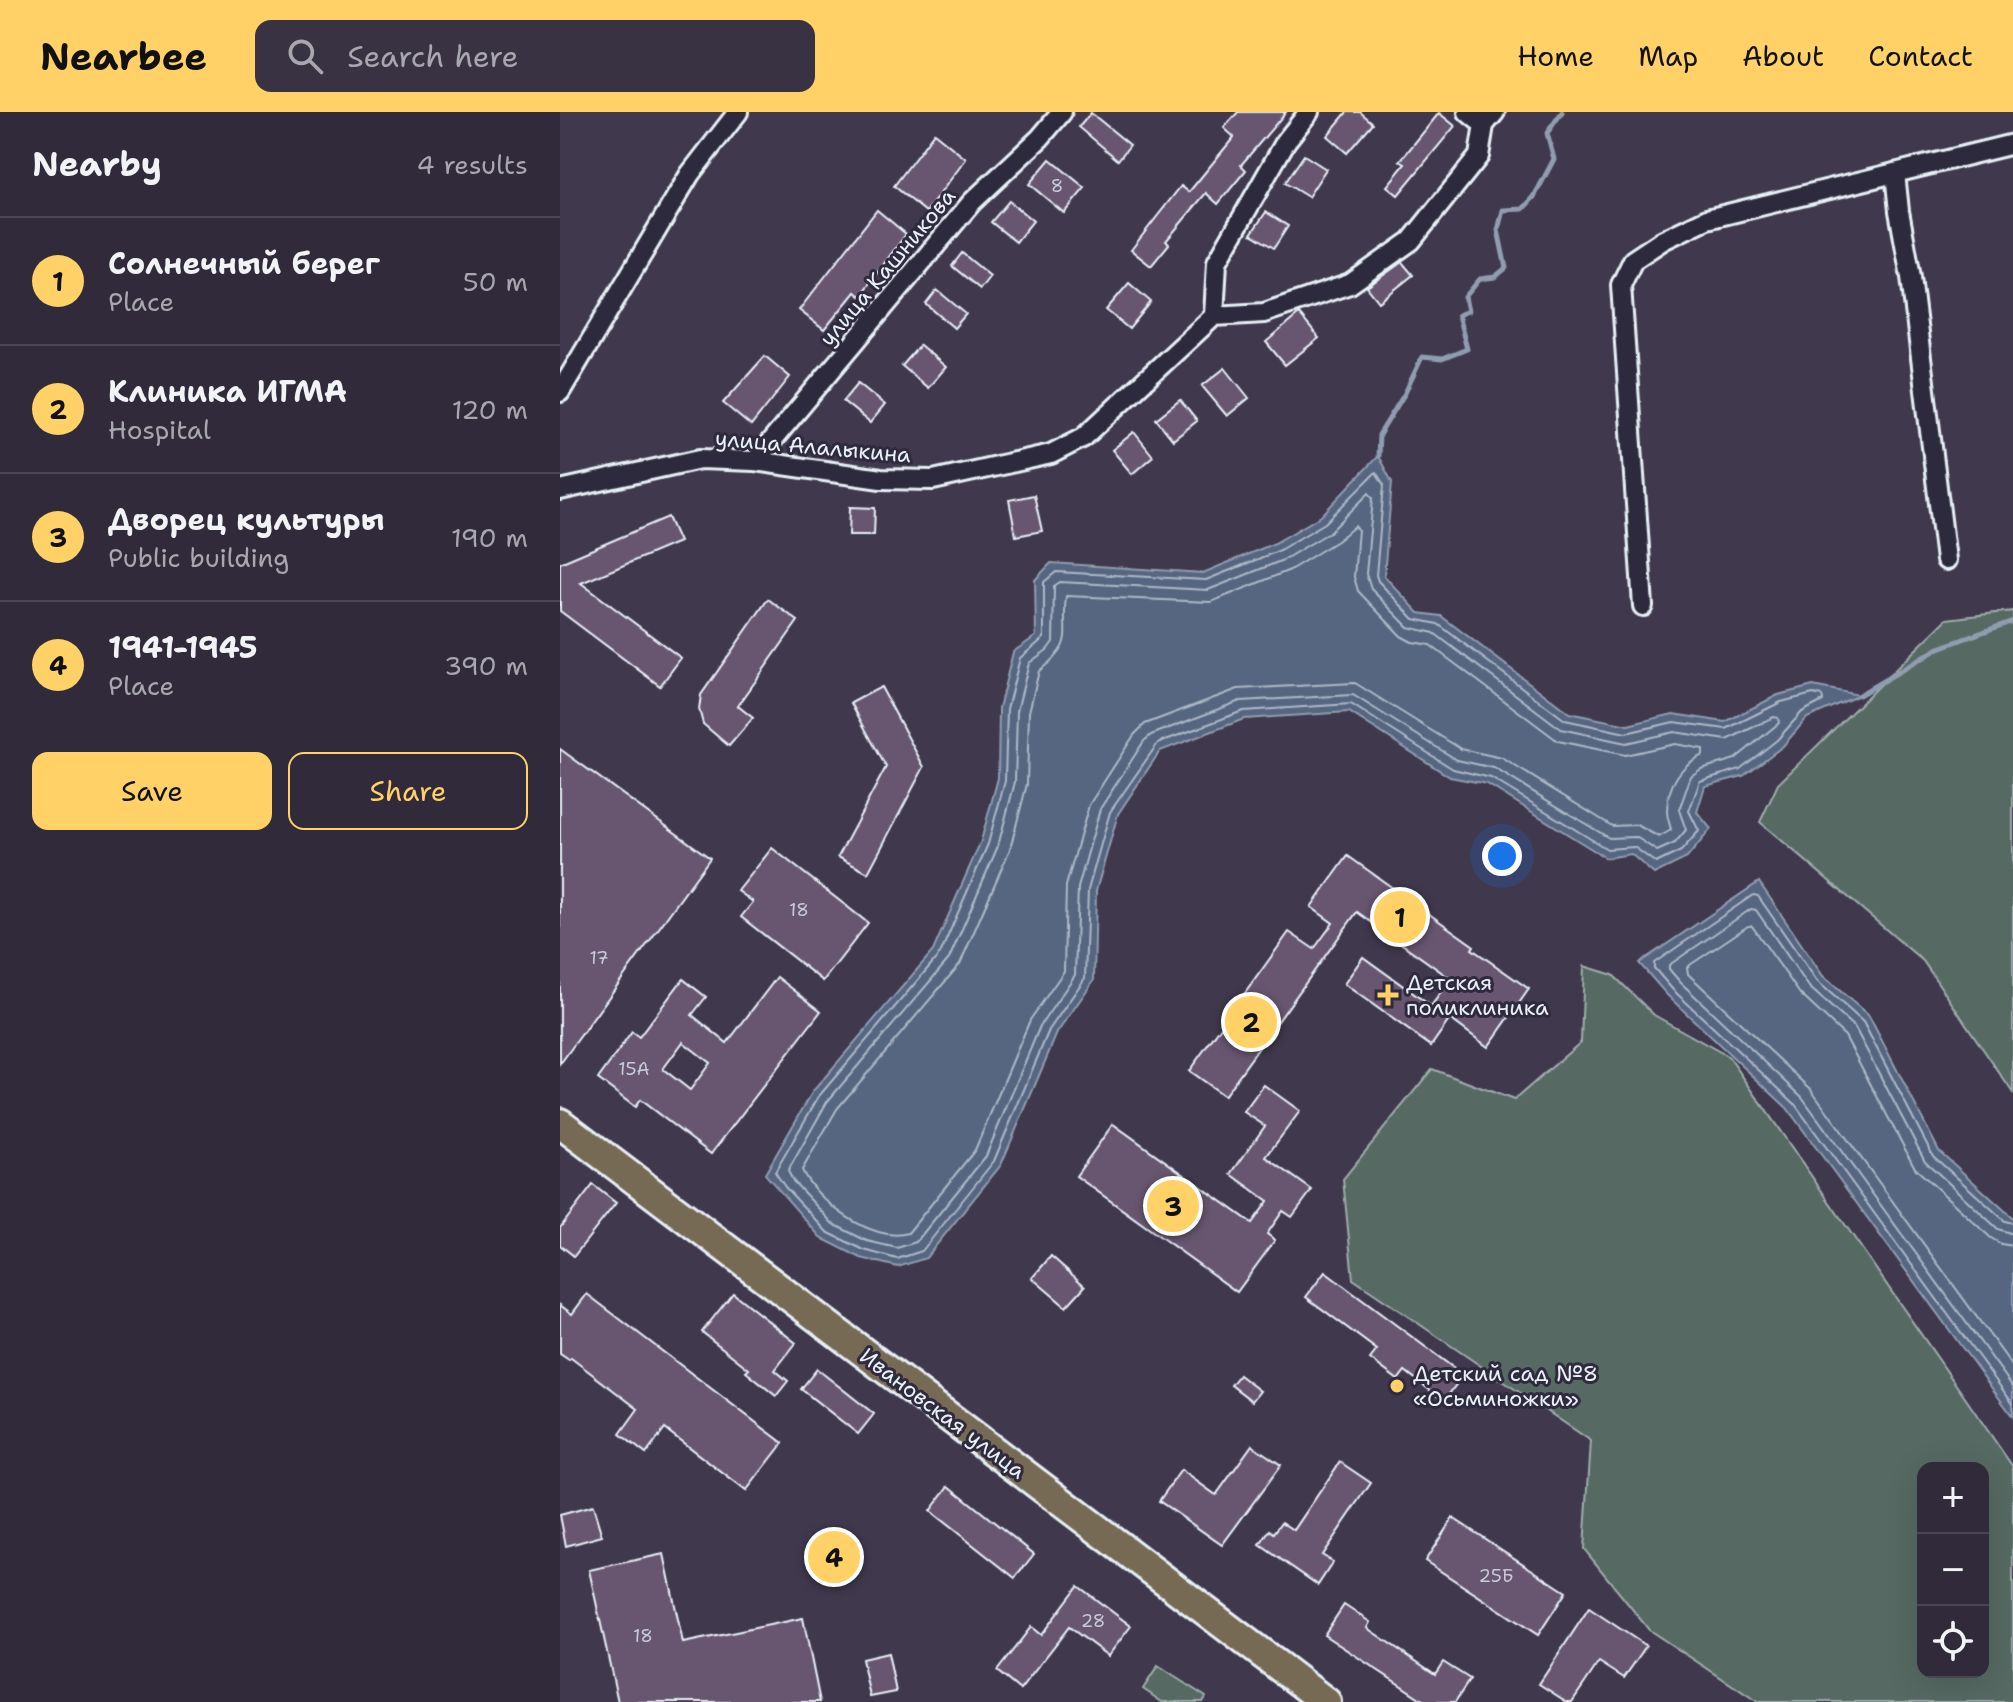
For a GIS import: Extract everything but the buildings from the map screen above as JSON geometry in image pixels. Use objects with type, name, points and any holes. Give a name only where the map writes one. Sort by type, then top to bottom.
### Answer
[{"type":"main road","name":"Ивановская улица","points":[[560,1123],[1326,1702]]},
{"type":"street","points":[[560,392],[690,174],[738,112]]},
{"type":"street","name":"улица Кашникова","points":[[755,461],[972,202],[1040,138],[1062,112]]},
{"type":"street","points":[[1309,112],[1286,141],[1217,262],[1214,316],[1264,313],[1350,284],[1411,241],[1479,156],[1489,118],[1468,112]]},
{"type":"street","points":[[1643,606],[1621,285],[1633,260],[1663,240],[1707,219],[2013,144]]},
{"type":"street","points":[[1895,173],[1946,560]]},
{"type":"street","name":"улица Алалыкина","points":[[560,490],[700,459],[755,461],[881,479],[933,480],[1051,454],[1084,437],[1214,316]]},
{"type":"green space","points":[[2013,611],[2013,1093],[1923,961],[1760,822],[1778,784],[1947,619]]},
{"type":"green space","points":[[1584,966],[1613,975],[1654,1015],[1729,1057],[2013,1467],[2013,1702],[1758,1702],[1649,1630],[1584,1549],[1591,1441],[1353,1279],[1343,1179],[1432,1069],[1514,1100],[1581,1042]]},
{"type":"green space","points":[[1158,1666],[1206,1697],[1203,1702],[1162,1702],[1143,1689]]},
{"type":"water","points":[[1378,456],[1392,482],[1384,576],[1419,613],[1441,616],[1569,713],[1628,725],[1673,714],[1725,722],[1778,695],[1813,686],[1859,695],[1807,718],[1783,746],[1743,776],[1705,786],[1697,812],[1711,829],[1687,858],[1654,874],[1631,854],[1606,858],[1487,784],[1450,777],[1349,712],[1244,719],[1160,751],[1118,814],[1096,891],[1094,980],[1057,1033],[1001,1165],[926,1258],[898,1267],[861,1258],[821,1238],[765,1174],[813,1091],[933,951],[981,841],[998,778],[999,708],[1013,652],[1036,636],[1035,580],[1051,563],[1203,573],[1275,543],[1321,516]]},
{"type":"water","points":[[1759,882],[1823,976],[1869,1016],[1939,1151],[2013,1218],[2013,1417],[1787,1108],[1667,995],[1639,963]]},
{"type":"waterway","points":[[1378,456],[1379,435],[1405,393],[1422,357],[1442,359],[1467,349],[1458,315],[1468,311],[1465,297],[1480,279],[1495,277],[1506,268],[1498,230],[1503,210],[1523,209],[1534,197],[1554,159],[1547,133],[1562,112]]},
{"type":"waterway","points":[[1859,695],[1939,648],[2013,621]]},
{"type":"place","name":"Солнечный берег","points":[[1400,917]]},
{"type":"place","name":"Детская поликлиника","points":[[1388,995]]},
{"type":"place","name":"Клиника ИГМА","points":[[1251,1022]]},
{"type":"place","name":"Дворец культуры","points":[[1173,1206]]},
{"type":"place","name":"Детский сад №8 «Осьминожки»","points":[[1397,1386]]},
{"type":"place","name":"1941-1945","points":[[834,1557]]}]
